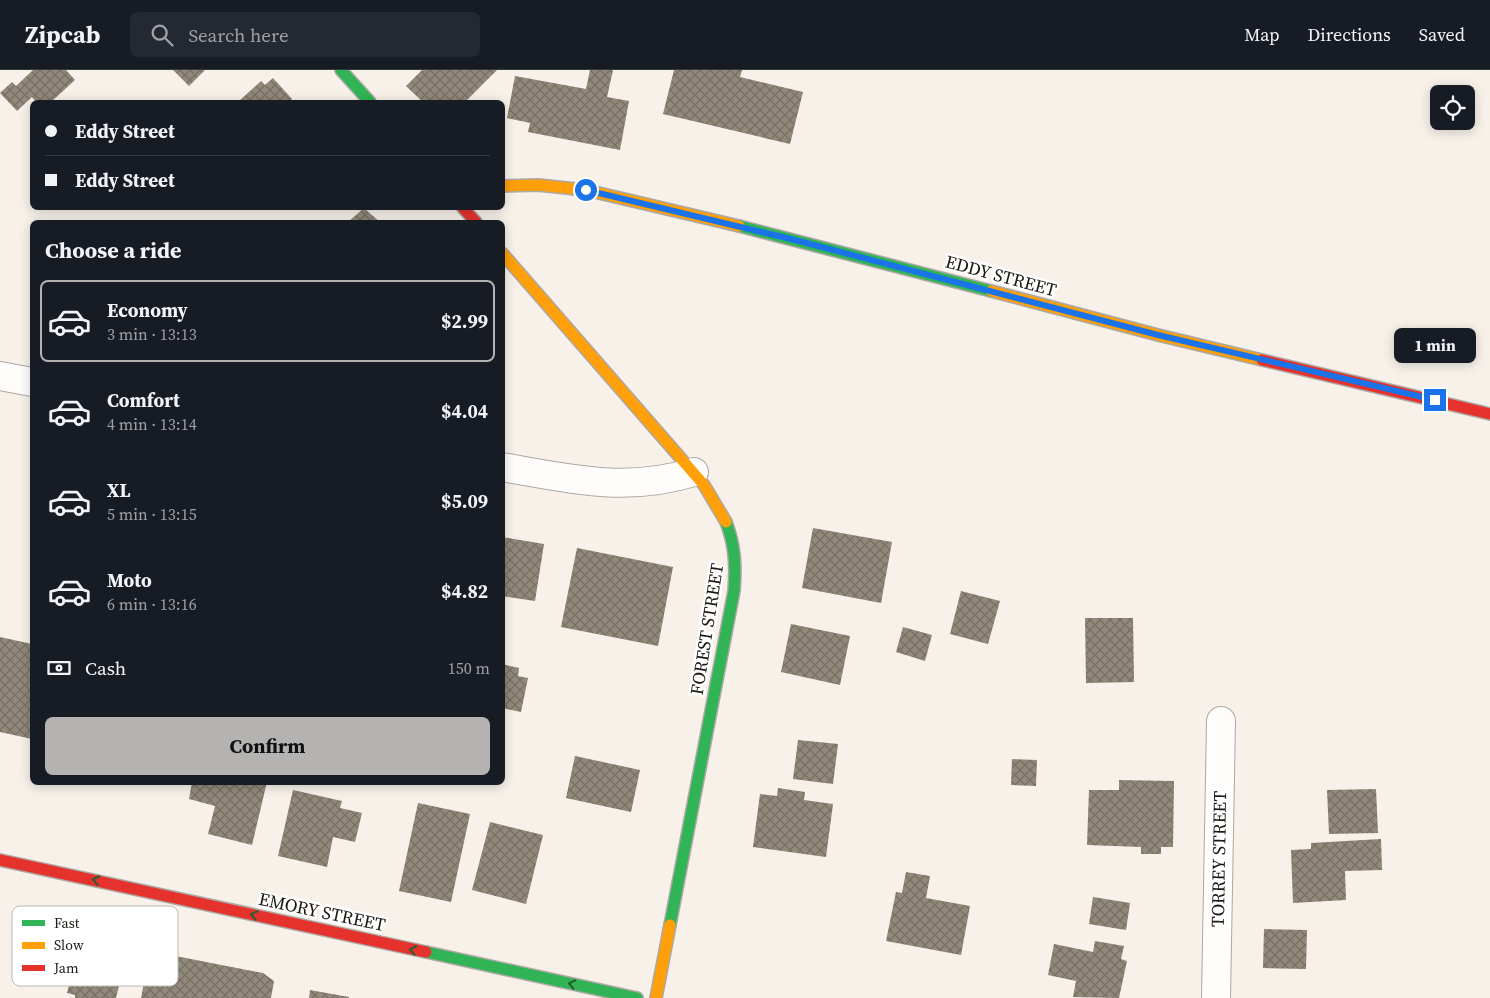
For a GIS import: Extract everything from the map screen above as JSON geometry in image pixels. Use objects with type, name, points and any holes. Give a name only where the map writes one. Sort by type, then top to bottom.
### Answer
[{"type":"main road","points":[[341,70],[368,100]]},
{"type":"main road","name":"EDDY STREET","points":[[505,186],[537,184],[574,187],[598,192],[791,239],[1158,335],[1490,414]]},
{"type":"main road","points":[[465,210],[474,220]]},
{"type":"main road","name":"FOREST STREET","points":[[505,256],[694,472],[712,497],[730,530],[736,552],[736,578],[656,998]]},
{"type":"main road","name":"EMORY STREET","points":[[0,860],[637,998]]},
{"type":"street","points":[[0,376],[30,382]]},
{"type":"street","points":[[505,468],[586,482],[607,483],[662,480],[694,472]]},
{"type":"street","name":"TORREY STREET","points":[[1216,998],[1221,721]]},
{"type":"building","points":[[33,70],[66,70],[75,80],[53,100],[34,100],[32,97],[17,111],[0,93],[12,82],[16,86]]},
{"type":"building","points":[[173,70],[205,70],[189,86]]},
{"type":"building","points":[[422,70],[497,70],[467,100],[421,100],[406,86]]},
{"type":"building","points":[[590,70],[613,70],[607,97],[629,101],[620,150],[528,132],[530,123],[507,118],[515,76],[586,89]]},
{"type":"building","points":[[674,70],[742,70],[740,77],[803,92],[790,144],[663,114]]},
{"type":"building","points":[[273,78],[292,99],[240,100],[261,81],[265,85]]},
{"type":"building","points":[[362,210],[366,210],[378,220],[350,220]]},
{"type":"building","points":[[813,528],[892,542],[881,603],[802,588]]},
{"type":"building","points":[[505,538],[544,544],[535,601],[505,596]]},
{"type":"building","points":[[577,548],[673,567],[658,646],[561,627]]},
{"type":"building","points":[[961,591],[1000,601],[988,644],[950,634]]},
{"type":"building","points":[[1085,618],[1133,618],[1134,682],[1086,683]]},
{"type":"building","points":[[791,624],[850,636],[840,685],[781,672]]},
{"type":"building","points":[[903,627],[932,635],[925,661],[896,652]]},
{"type":"building","points":[[0,637],[30,644],[30,739],[0,732]]},
{"type":"building","points":[[505,665],[519,668],[518,676],[528,678],[521,712],[505,709]]},
{"type":"building","points":[[798,740],[838,744],[833,784],[793,779]]},
{"type":"building","points":[[575,756],[640,770],[631,812],[566,798]]},
{"type":"building","points":[[1012,759],[1037,760],[1036,786],[1011,785]]},
{"type":"building","points":[[1119,780],[1174,781],[1173,847],[1161,847],[1161,854],[1141,854],[1141,847],[1087,845],[1089,790],[1119,790]]},
{"type":"building","points":[[191,785],[266,785],[252,845],[208,834],[215,806],[189,799]]},
{"type":"building","points":[[778,788],[805,792],[804,800],[833,804],[826,857],[753,847],[760,794],[777,796]]},
{"type":"building","points":[[1376,789],[1378,833],[1329,834],[1327,790]]},
{"type":"building","points":[[293,790],[342,801],[340,808],[362,813],[355,842],[333,837],[327,867],[278,856]]},
{"type":"building","points":[[418,803],[470,814],[451,902],[399,891]]},
{"type":"building","points":[[490,822],[543,835],[526,904],[472,890]]},
{"type":"building","points":[[1381,839],[1382,870],[1345,871],[1346,900],[1293,903],[1291,850],[1311,849],[1311,843]]},
{"type":"building","points":[[906,872],[930,876],[926,898],[970,906],[961,955],[886,941],[896,892],[902,893]]},
{"type":"building","points":[[1093,897],[1130,903],[1126,930],[1089,924]]},
{"type":"building","points":[[1264,929],[1307,930],[1306,969],[1263,968]]},
{"type":"building","points":[[1095,941],[1124,946],[1121,959],[1127,961],[1119,998],[1073,997],[1076,981],[1048,975],[1054,944],[1093,952]]},
{"type":"building","points":[[178,956],[263,973],[274,981],[271,998],[141,998],[143,986],[178,986]]},
{"type":"building","points":[[69,986],[119,986],[116,998],[75,998],[75,995],[67,993]]},
{"type":"building","points":[[310,990],[349,997],[349,998],[309,998]]},
{"type":"traffic: fast","points":[[341,70],[368,100]]},
{"type":"traffic: fast","points":[[739,226],[991,291]]},
{"type":"traffic: fast","points":[[670,925],[734,591],[734,556],[726,522]]},
{"type":"traffic: fast","points":[[426,952],[637,998]]},
{"type":"traffic: slow","points":[[505,186],[538,185],[586,190],[739,226]]},
{"type":"traffic: slow","points":[[505,256],[704,485],[726,522]]},
{"type":"traffic: slow","points":[[991,291],[1262,360]]},
{"type":"traffic: slow","points":[[656,998],[670,925]]},
{"type":"traffic: jam","points":[[465,210],[474,220]]},
{"type":"traffic: jam","points":[[1262,360],[1490,414]]},
{"type":"traffic: jam","points":[[0,860],[426,952]]},
{"type":"route","points":[[586,190],[791,239],[1158,335],[1435,400]]}]
